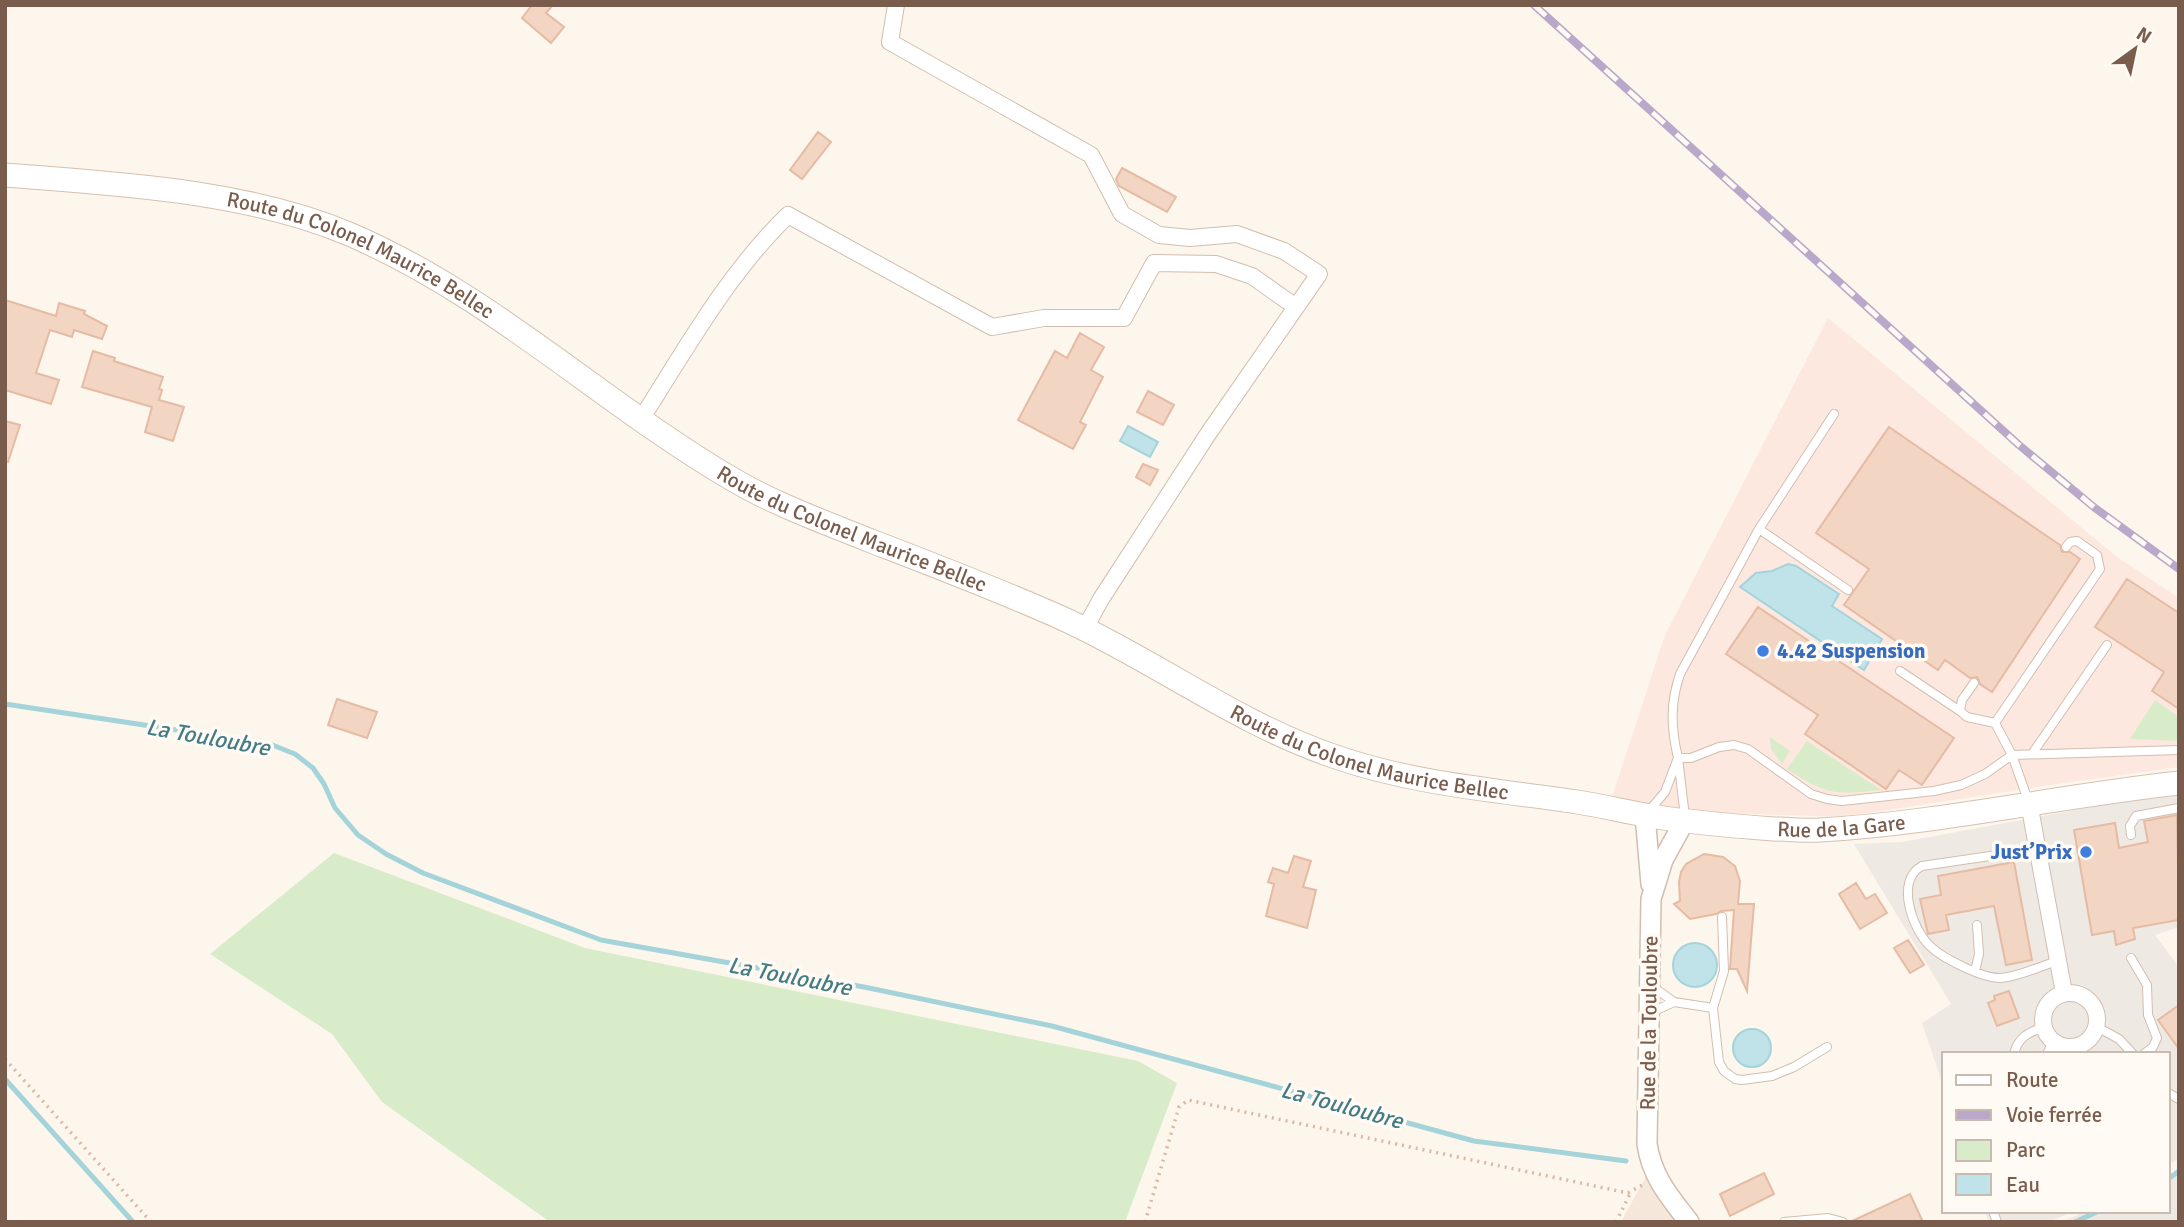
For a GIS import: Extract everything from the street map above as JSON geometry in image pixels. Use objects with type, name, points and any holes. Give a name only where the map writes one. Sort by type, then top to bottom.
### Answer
[{"type":"main road","name":"Route du Colonel Maurice Bellec","points":[[5,175],[83,181],[262,206],[347,233],[407,263],[469,299],[734,480],[792,510],[1084,630],[1161,669],[1268,729],[1332,756],[1399,776],[1585,803],[1649,816]]},
{"type":"main road","name":"Route du Colonel Maurice Bellec","points":[[5,184],[83,181]]},
{"type":"main road","name":"Rue de la Gare","points":[[1649,816],[1727,826],[1815,831],[1935,818],[2095,792],[2179,783]]},
{"type":"street","points":[[896,5],[890,42],[1091,155],[1122,214],[1160,235],[1190,238],[1237,234],[1284,251],[1319,274],[1208,435],[1101,599],[1084,630]]},
{"type":"street","points":[[641,419],[703,323],[762,240],[788,215],[992,327],[1044,318],[1124,318],[1154,263],[1216,264],[1252,276],[1296,307]]},
{"type":"street","points":[[2029,803],[2064,993]]},
{"type":"street","points":[[1649,816],[1651,899]]},
{"type":"street","name":"Rue de la Touloubre","points":[[1685,820],[1663,860],[1651,899],[1649,1154],[1651,1166],[1662,1186],[1689,1222]]},
{"type":"street","points":[[2064,993],[2082,996],[2090,1001],[2095,1009],[2096,1027],[2093,1035],[2078,1046],[2050,1048],[2043,1027],[2045,1010],[2049,1002],[2064,993]]},
{"type":"lane","points":[[1685,820],[1671,715],[1677,683],[1759,529],[1834,414]]},
{"type":"lane","points":[[1759,529],[1848,590]]},
{"type":"lane","points":[[1994,723],[2100,569],[2097,555],[2077,541],[2070,542],[2066,547]]},
{"type":"lane","points":[[2032,754],[2107,645]]},
{"type":"lane","points":[[1900,671],[1967,717],[1994,723],[2012,755],[2029,803]]},
{"type":"lane","points":[[1960,711],[1962,700],[1974,683]]},
{"type":"lane","points":[[1678,758],[1690,758],[1718,747],[1734,745],[1748,749],[1811,794],[1842,801],[1934,791],[1961,785],[1985,774],[2012,755],[2179,750]]},
{"type":"lane","points":[[1649,816],[1665,792],[1678,758]]},
{"type":"lane","points":[[2131,835],[2130,826],[2136,816],[2179,808]]},
{"type":"lane","points":[[2038,849],[1922,866],[1910,876],[1907,892],[1917,928],[1923,939],[1944,956],[1975,971],[1999,978],[2058,961]]},
{"type":"lane","points":[[1722,917],[1724,971],[1713,1008],[1719,1062],[1724,1071],[1735,1079],[1742,1080],[1772,1076],[1794,1068],[1827,1047]]},
{"type":"lane","points":[[1975,971],[1979,954],[1977,925]]},
{"type":"lane","points":[[2131,958],[2147,985],[2147,1008],[2157,1038],[2153,1048],[2147,1052]]},
{"type":"lane","points":[[1650,985],[1674,1002],[1713,1008]]},
{"type":"lane","points":[[1650,1013],[1674,1002]]},
{"type":"lane","points":[[2014,1052],[2024,1035],[2043,1027]]},
{"type":"lane","points":[[2096,1027],[2119,1039],[2131,1052]]},
{"type":"lane","points":[[1784,1222],[1828,1218],[1843,1222]]},
{"type":"path","points":[[5,1059],[151,1222]]},
{"type":"path","points":[[1145,1222],[1179,1107],[1188,1100],[1628,1193],[1648,1181]]},
{"type":"path","points":[[1616,1222],[1631,1191]]},
{"type":"shaded area","points":[[1828,318],[2117,557],[2179,598],[2179,767],[1843,817],[1692,812],[1612,797],[1665,635]]},
{"type":"shaded area","points":[[2179,796],[2179,927],[2155,935],[2179,967],[2179,1159],[2170,1164],[2170,1052],[1942,1052],[1942,1082],[1922,1023],[1951,1004],[1854,844],[1902,842],[2130,800]]},
{"type":"shaded area","points":[[1651,1167],[1688,1222],[1621,1222]]},
{"type":"shaded area","points":[[2179,1172],[2179,1222],[2061,1222],[2082,1213],[2170,1213],[2170,1175]]},
{"type":"shaded area","points":[[1986,1213],[2069,1213],[2049,1222],[1989,1222]]},
{"type":"green space","points":[[2155,700],[2179,717],[2179,741],[2130,739]]},
{"type":"green space","points":[[1770,737],[1790,751],[1782,764],[1771,749]]},
{"type":"green space","points":[[1807,741],[1881,790],[1831,791],[1812,784],[1787,769]]},
{"type":"green space","points":[[334,853],[585,948],[1138,1061],[1177,1083],[1125,1222],[550,1222],[382,1102],[332,1034],[210,954]]},
{"type":"water","points":[[1128,426],[1158,442],[1150,457],[1120,441]]},
{"type":"water","points":[[1788,564],[1796,566],[1839,594],[1832,606],[1882,639],[1864,670],[1740,587],[1756,573],[1772,571]]},
{"type":"water","points":[[1695,943],[1710,950],[1717,965],[1710,980],[1695,987],[1680,980],[1673,965],[1680,950]]},
{"type":"water","points":[[1752,1029],[1765,1035],[1771,1048],[1765,1061],[1752,1067],[1739,1061],[1733,1048],[1739,1035]]},
{"type":"building","points":[[532,5],[553,5],[546,13],[564,27],[551,43],[522,18]]},
{"type":"building","points":[[818,132],[831,142],[802,179],[790,170]]},
{"type":"building","points":[[1122,168],[1176,197],[1167,212],[1119,186],[1116,179]]},
{"type":"building","points":[[5,300],[56,316],[59,303],[85,311],[84,314],[107,326],[102,339],[74,330],[72,337],[50,330],[36,373],[59,380],[51,404],[5,390]]},
{"type":"building","points":[[1080,333],[1104,347],[1091,370],[1103,377],[1080,422],[1086,425],[1073,449],[1018,420],[1055,351],[1067,358]]},
{"type":"building","points":[[93,351],[163,377],[159,400],[184,407],[173,441],[145,432],[152,407],[82,387]]},
{"type":"building","points":[[1148,391],[1174,405],[1163,425],[1137,412]]},
{"type":"building","points":[[5,421],[20,425],[8,462],[5,461]]},
{"type":"building","points":[[1889,427],[2060,545],[2062,552],[2070,552],[2080,559],[1992,692],[1980,684],[1977,677],[1970,678],[1945,660],[1938,670],[1844,605],[1869,569],[1816,533]]},
{"type":"building","points":[[1143,464],[1158,470],[1150,485],[1136,477]]},
{"type":"building","points":[[2127,579],[2179,613],[2179,709],[2152,691],[2164,672],[2095,627]]},
{"type":"building","points":[[1758,607],[1954,738],[1922,785],[1899,770],[1886,789],[1805,734],[1818,715],[1726,654]]},
{"type":"building","points":[[337,699],[377,712],[367,738],[328,725]]},
{"type":"building","points":[[2177,815],[2179,920],[2133,928],[2135,939],[2116,945],[2114,931],[2092,935],[2074,830],[2115,823],[2119,848],[2148,842],[2144,821]]},
{"type":"building","points":[[1704,854],[1723,857],[1735,866],[1740,881],[1738,904],[1754,904],[1747,991],[1737,969],[1730,969],[1734,910],[1690,919],[1674,904],[1680,901],[1681,872],[1686,864]]},
{"type":"building","points":[[1294,856],[1311,861],[1303,887],[1316,890],[1307,928],[1266,916],[1274,884],[1268,882],[1273,868],[1288,873]]},
{"type":"building","points":[[2014,862],[2032,960],[2006,965],[1994,906],[1946,915],[1949,930],[1928,934],[1920,899],[1941,895],[1938,876]]},
{"type":"building","points":[[1856,883],[1866,899],[1875,894],[1887,913],[1860,929],[1839,894]]},
{"type":"building","points":[[1908,940],[1924,965],[1910,973],[1894,948]]},
{"type":"building","points":[[2009,991],[2019,1018],[1997,1026],[1988,1003],[1995,1000],[1994,996]]},
{"type":"building","points":[[2179,1005],[2179,1049],[2158,1020]]},
{"type":"building","points":[[1764,1173],[1774,1194],[1730,1216],[1720,1194]]},
{"type":"building","points":[[1910,1194],[1923,1222],[1850,1222]]},
{"type":"waterway","name":"La Touloubre","points":[[5,704],[270,744],[295,754],[313,768],[335,808],[358,835],[386,854],[423,873],[601,940],[864,987],[1052,1026],[1474,1141],[1626,1161]]},
{"type":"waterway","points":[[5,1079],[133,1222]]},
{"type":"waterway","name":"La Touloubre","points":[[2170,1178],[2179,1171]]},
{"type":"waterway","name":"La Touloubre","points":[[2075,1222],[2095,1213]]},
{"type":"railway","points":[[1534,5],[2019,445],[2095,508],[2179,569]]},
{"type":"place","name":"4.42 Suspension","points":[[1763,651]]},
{"type":"place","name":"Just’Prix","points":[[2086,852]]}]
